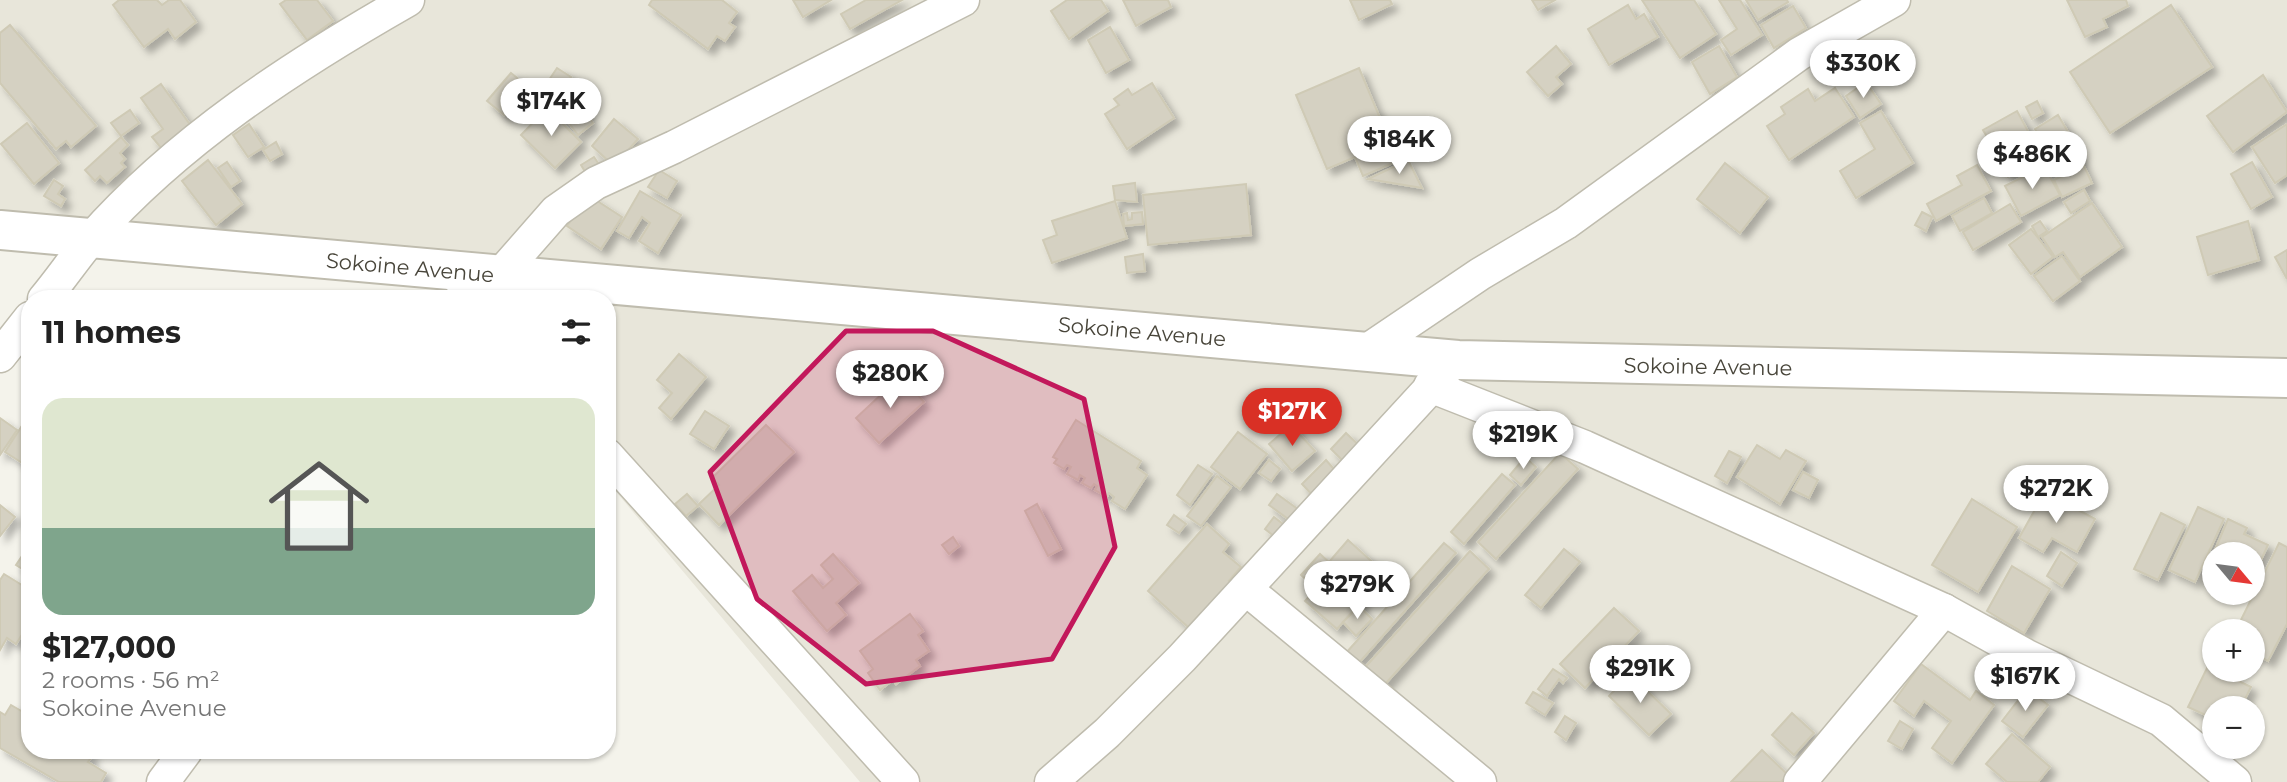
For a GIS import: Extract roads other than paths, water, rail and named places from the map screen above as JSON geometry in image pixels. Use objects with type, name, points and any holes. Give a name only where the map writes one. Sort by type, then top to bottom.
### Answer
[{"type":"street","points":[[51,290],[91,240],[164,168],[254,96],[408,0]]},
{"type":"street","points":[[476,282],[556,211],[596,183],[674,147],[963,0]]},
{"type":"street","points":[[1366,351],[1480,274],[1566,223],[1799,54],[1894,0]]},
{"type":"street","name":"Sokoine Avenue","points":[[0,230],[476,282],[579,290]]},
{"type":"street","name":"Sokoine Avenue","points":[[616,293],[1458,360],[2287,378]]},
{"type":"street","points":[[0,356],[21,329]]},
{"type":"street","points":[[1051,782],[1107,733],[1246,589],[1356,471],[1430,386],[1458,360]]},
{"type":"street","points":[[1430,386],[1585,447],[1944,610],[2027,656],[2161,720],[2235,782]]},
{"type":"street","points":[[616,465],[904,782]]},
{"type":"street","points":[[1246,589],[1480,782]]},
{"type":"street","points":[[1800,782],[1944,610]]},
{"type":"street","points":[[163,782],[180,759]]}]
